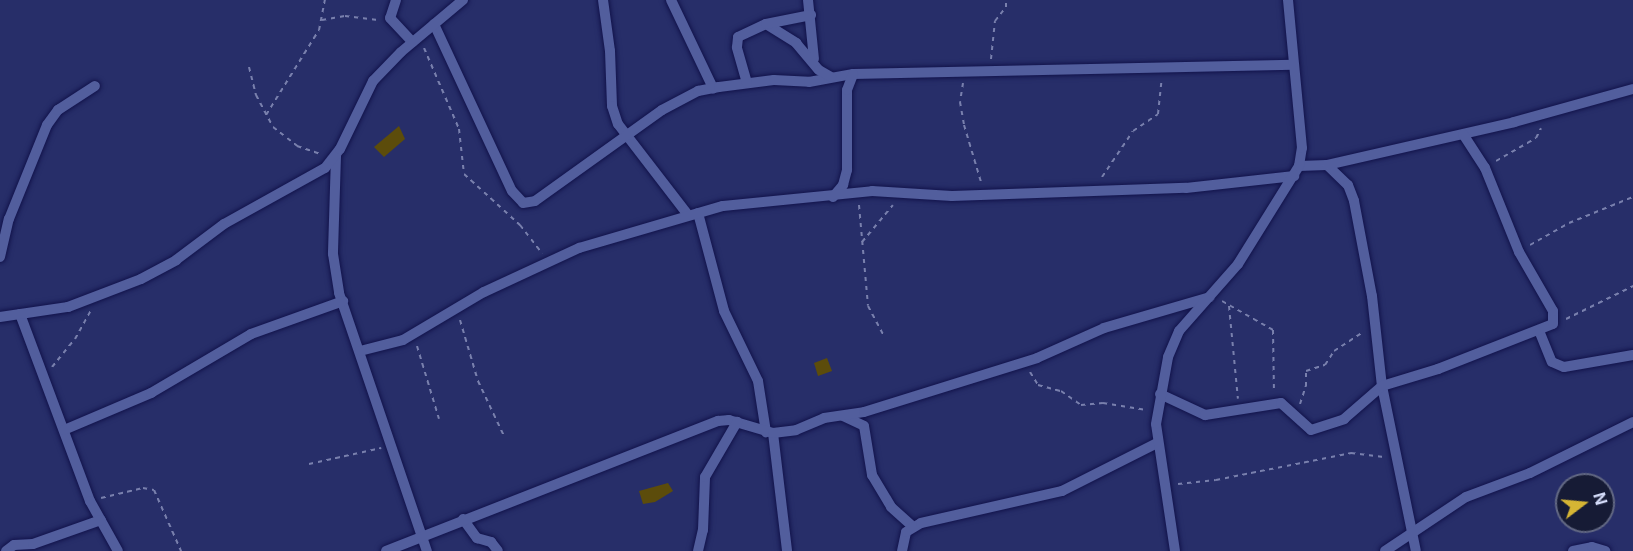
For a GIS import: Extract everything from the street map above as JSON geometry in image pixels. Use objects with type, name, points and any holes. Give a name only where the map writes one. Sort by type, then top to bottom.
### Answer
[{"type":"street","points":[[396,0],[390,18],[415,40]]},
{"type":"street","points":[[428,551],[425,535],[342,301],[333,254],[335,157],[373,81],[415,40],[463,0]]},
{"type":"street","points":[[603,0],[610,51],[612,106],[626,135],[693,214],[724,311],[759,381],[770,432],[787,551]]},
{"type":"street","points":[[671,0],[713,88]]},
{"type":"street","points":[[808,0],[816,66]]},
{"type":"street","points":[[1175,551],[1157,443],[1156,415],[1160,394],[1173,341],[1238,264],[1261,222],[1297,171],[1302,148],[1288,0]]},
{"type":"street","points":[[747,83],[736,40],[741,34],[766,24],[811,15]]},
{"type":"street","points":[[434,24],[512,191],[523,203],[535,201],[626,135],[682,99],[713,88],[747,83],[794,83],[854,74],[989,69],[1293,65]]},
{"type":"street","points":[[766,24],[796,43],[816,66],[831,77]]},
{"type":"street","points":[[833,197],[843,185],[847,170],[847,90],[854,74]]},
{"type":"street","points":[[0,257],[9,219],[47,125],[58,110],[96,86]]},
{"type":"street","points":[[360,351],[383,347],[413,335],[457,309],[549,262],[606,238],[693,214],[755,201],[833,197],[858,193],[987,194],[1186,188],[1327,165],[1546,114],[1633,89]]},
{"type":"street","points":[[1160,394],[1205,415],[1276,403],[1285,404],[1311,430],[1327,427],[1355,411],[1382,386],[1540,333],[1553,324],[1553,311],[1519,252],[1485,168],[1463,134]]},
{"type":"street","points":[[0,318],[95,299],[165,267],[224,224],[300,184],[335,157]]},
{"type":"street","points":[[1327,165],[1352,193],[1375,324],[1382,386],[1416,551]]},
{"type":"street","points":[[386,551],[463,519],[597,471],[718,421],[737,422],[770,432],[796,430],[840,415],[864,412],[1028,360],[1104,328],[1211,296]]},
{"type":"street","points":[[64,430],[151,393],[251,333],[342,301]]},
{"type":"street","points":[[20,314],[90,501],[118,551]]},
{"type":"street","points":[[1540,333],[1552,362],[1564,367],[1633,355]]},
{"type":"street","points":[[840,415],[864,426],[872,475],[891,507],[913,527]]},
{"type":"street","points":[[698,551],[703,530],[705,477],[737,422]]},
{"type":"street","points":[[1385,551],[1466,497],[1530,473],[1633,422]]},
{"type":"street","points":[[902,551],[904,537],[913,527],[1062,491],[1157,443]]},
{"type":"street","points":[[463,519],[477,538],[491,542],[498,551]]},
{"type":"street","points":[[6,551],[14,545],[33,544],[101,520]]},
{"type":"street","points":[[1573,551],[1592,547],[1605,551]]},
{"type":"path","points":[[266,115],[315,38],[325,0]]},
{"type":"path","points":[[989,69],[995,21],[1006,8],[1006,0]]},
{"type":"path","points":[[321,20],[345,16],[375,20],[390,18]]},
{"type":"path","points":[[415,40],[459,129],[464,174],[520,225],[549,262]]},
{"type":"path","points":[[1093,190],[1133,131],[1158,114],[1163,66]]},
{"type":"path","points":[[249,67],[256,95],[266,115],[282,136],[335,157]]},
{"type":"path","points":[[971,70],[961,88],[960,102],[981,185],[987,194]]},
{"type":"path","points":[[1485,168],[1536,138],[1546,114]]},
{"type":"path","points":[[858,193],[868,306],[883,334]]},
{"type":"path","points":[[862,242],[901,193]]},
{"type":"path","points":[[1519,252],[1543,235],[1633,197]]},
{"type":"path","points":[[1553,324],[1633,286]]},
{"type":"path","points":[[1211,296],[1273,330],[1276,354],[1272,379],[1276,403]]},
{"type":"path","points":[[44,375],[75,339],[95,299]]},
{"type":"path","points":[[1229,306],[1239,409]]},
{"type":"path","points":[[457,309],[478,381],[504,436]]},
{"type":"path","points":[[1296,417],[1306,386],[1306,370],[1325,365],[1334,351],[1375,324]]},
{"type":"path","points":[[413,335],[439,419]]},
{"type":"path","points":[[1028,360],[1038,385],[1061,391],[1081,405],[1103,403],[1144,409],[1156,415]]},
{"type":"path","points":[[309,464],[392,446]]},
{"type":"path","points":[[1164,483],[1201,483],[1361,452],[1398,461]]},
{"type":"path","points":[[90,501],[143,488],[154,490],[181,551]]},
{"type":"building","points":[[399,126],[405,139],[384,157],[374,147]]},
{"type":"building","points":[[827,358],[832,371],[818,376],[814,363]]},
{"type":"building","points":[[668,483],[673,491],[655,502],[643,504],[639,491]]}]
